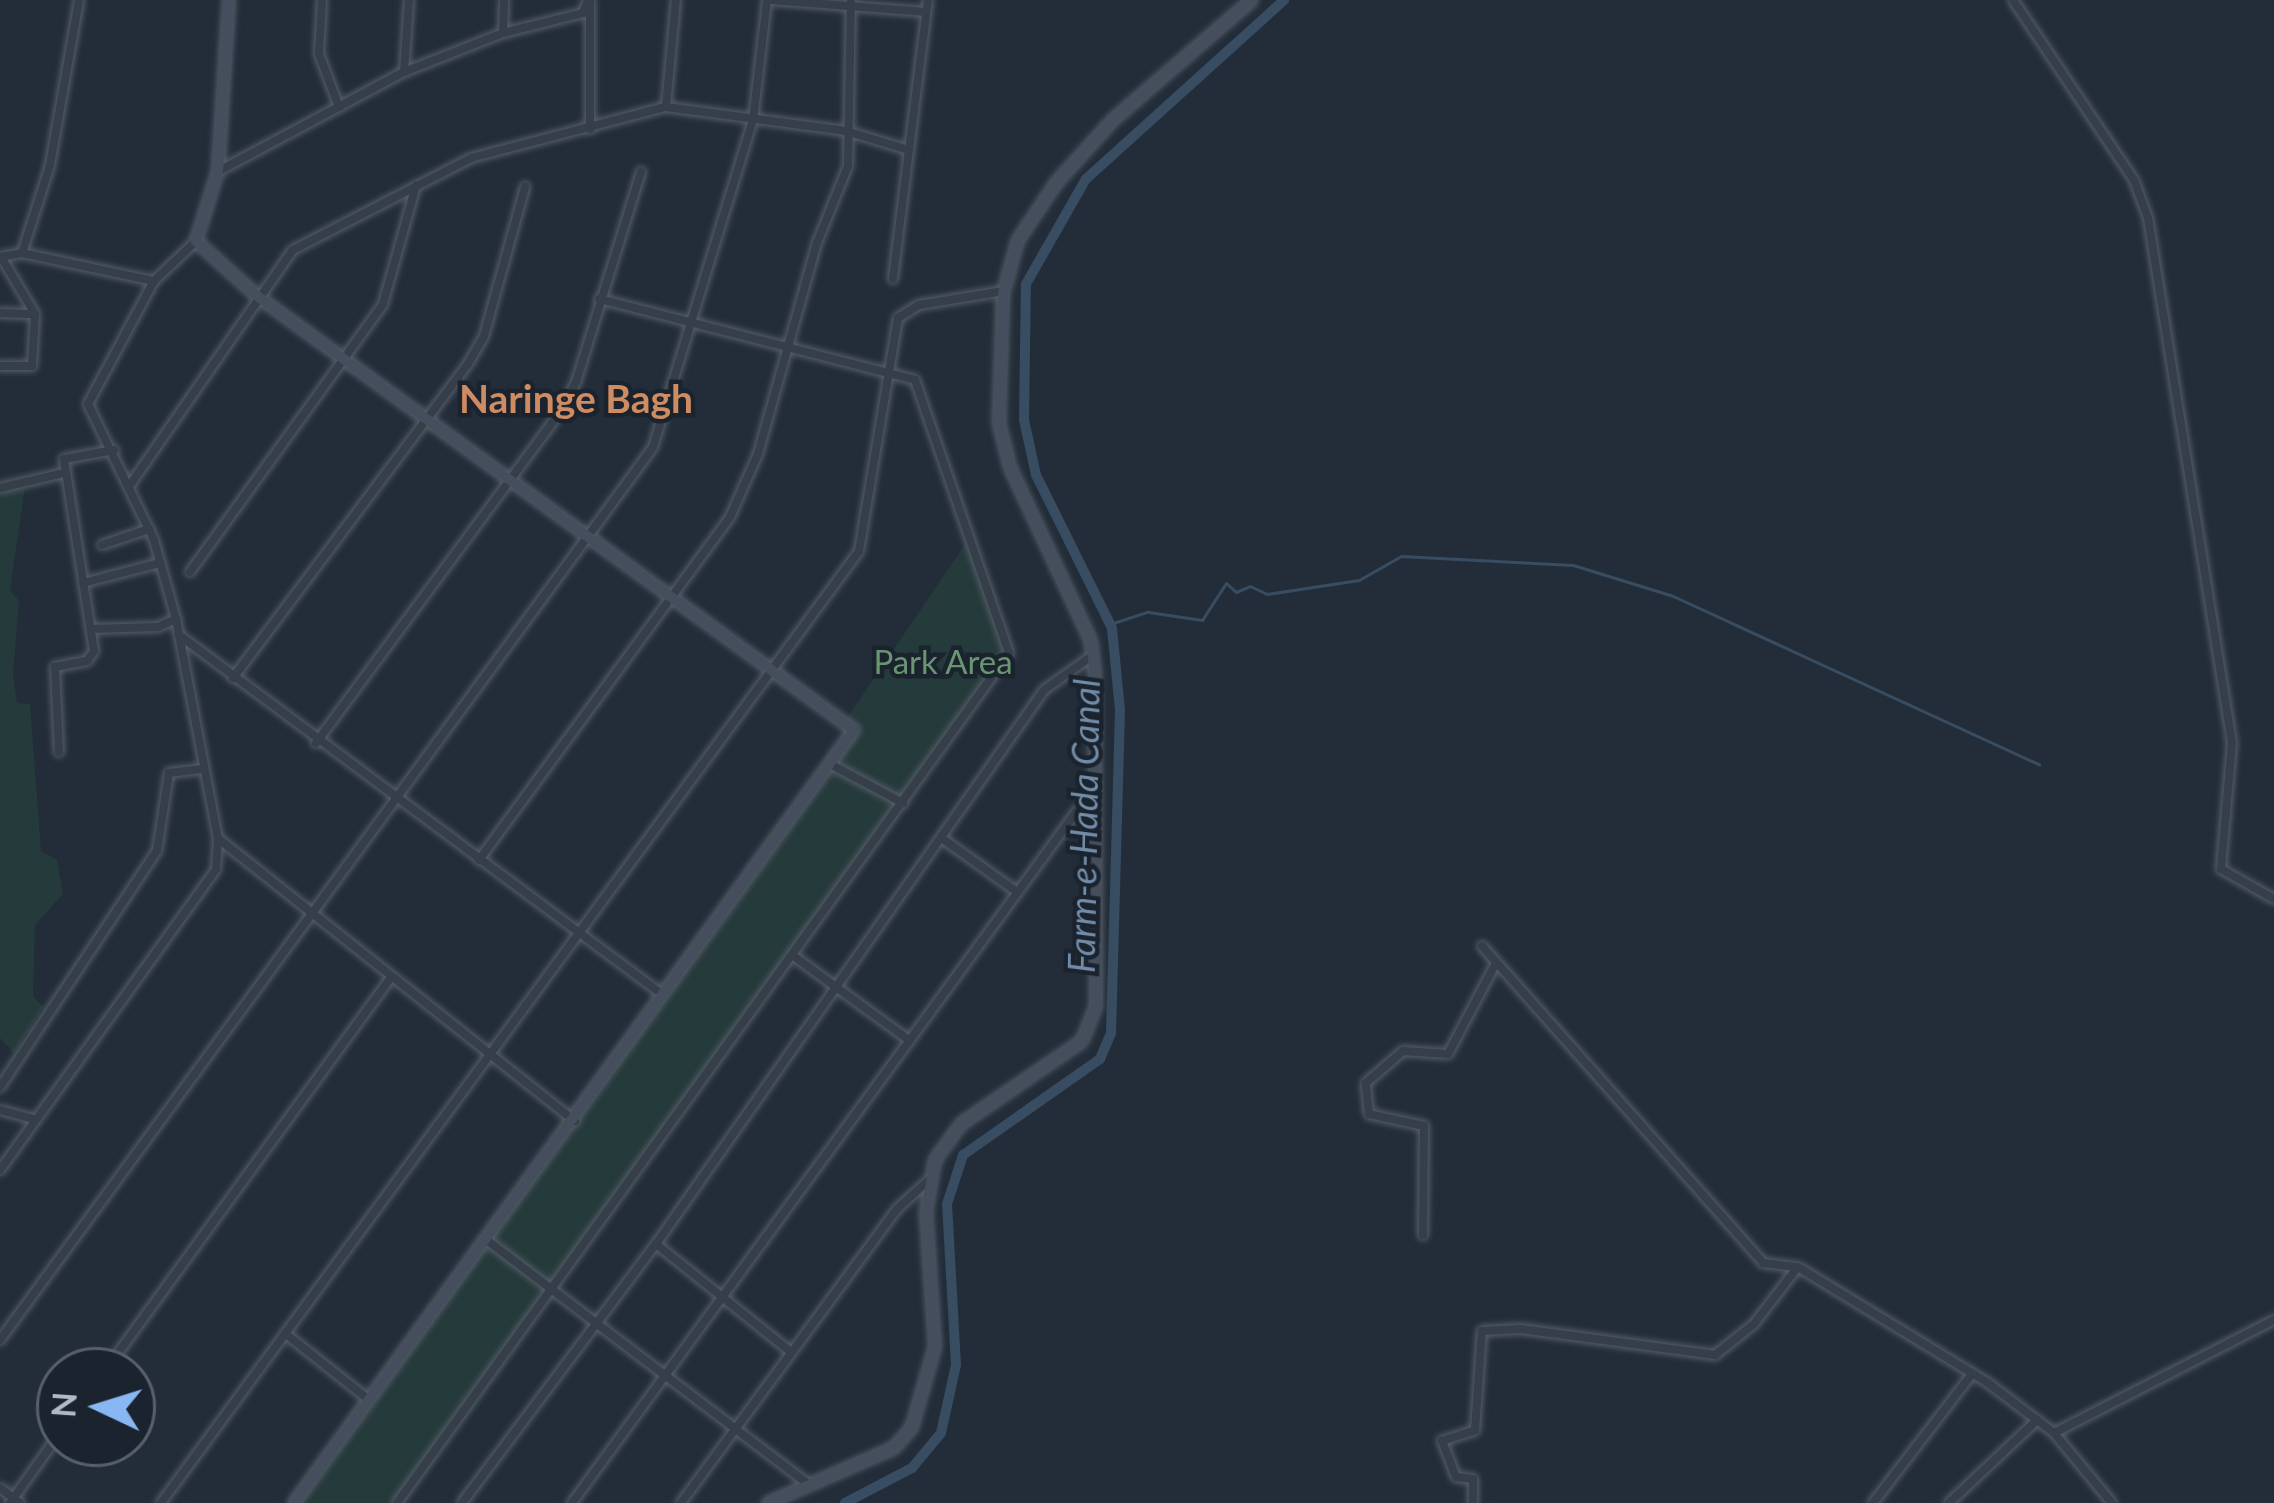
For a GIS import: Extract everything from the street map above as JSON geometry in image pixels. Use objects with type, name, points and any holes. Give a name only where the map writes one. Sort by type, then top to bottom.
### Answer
[{"type":"street","points":[[22,253],[50,165],[79,0]]},
{"type":"street","points":[[0,1170],[216,869],[218,839],[176,619],[130,485],[88,404],[154,281],[196,241],[218,172],[229,0]]},
{"type":"street","points":[[322,0],[319,54],[340,106]]},
{"type":"street","points":[[404,72],[409,0]]},
{"type":"street","points":[[503,33],[504,0]]},
{"type":"street","points":[[218,172],[404,72],[503,33],[583,13],[589,0]]},
{"type":"street","points":[[589,0],[590,129]]},
{"type":"street","points":[[667,107],[676,0]]},
{"type":"street","points":[[0,1340],[593,536],[653,447],[753,120],[769,0],[926,12]]},
{"type":"street","points":[[893,280],[928,0]]},
{"type":"street","points":[[681,1503],[897,1209],[931,1179],[961,1124],[1082,1041],[1096,1006],[1093,655],[1010,467],[999,423],[1004,291],[1018,240],[1057,182],[1114,119],[1252,0]]},
{"type":"street","points":[[2012,0],[2134,180],[2148,218],[2232,743],[2222,869],[2274,899]]},
{"type":"street","points":[[479,860],[730,517],[758,454],[848,166],[850,4]]},
{"type":"street","points":[[130,485],[157,455],[257,296],[292,250],[471,158],[667,107],[846,131],[909,149]]},
{"type":"street","points":[[316,743],[576,382],[641,172]]},
{"type":"street","points":[[190,572],[388,292],[416,186]]},
{"type":"street","points":[[232,678],[484,336],[525,187]]},
{"type":"street","points":[[196,241],[257,296],[346,356],[854,730],[576,1122],[294,1503]]},
{"type":"street","points":[[0,366],[32,366],[35,314],[1,257],[22,253],[154,281]]},
{"type":"street","points":[[161,1503],[580,934],[770,666],[859,551],[898,318],[919,304],[1004,291]]},
{"type":"street","points":[[397,1503],[556,1292],[1009,653],[915,380],[886,377],[599,299]]},
{"type":"street","points":[[0,313],[35,314]]},
{"type":"street","points":[[59,752],[56,667],[88,661],[92,629],[64,459],[115,450]]},
{"type":"street","points":[[0,488],[64,473]]},
{"type":"street","points":[[101,545],[148,529]]},
{"type":"street","points":[[82,583],[160,563]]},
{"type":"street","points":[[92,629],[176,619]]},
{"type":"street","points":[[178,634],[316,743],[665,997]]},
{"type":"street","points":[[462,1503],[656,1244],[1043,690],[1093,655]]},
{"type":"street","points":[[830,763],[903,803]]},
{"type":"street","points":[[0,1087],[157,851],[169,773],[201,769]]},
{"type":"street","points":[[572,1503],[1077,811],[1096,806]]},
{"type":"street","points":[[218,839],[390,980],[576,1122]]},
{"type":"street","points":[[943,839],[1018,892]]},
{"type":"street","points":[[1482,946],[1763,1263],[1798,1267],[1972,1374],[2054,1432],[2112,1503]]},
{"type":"street","points":[[795,957],[910,1041]]},
{"type":"street","points":[[1423,1235],[1424,1126],[1370,1114],[1366,1083],[1403,1051],[1448,1054],[1496,963]]},
{"type":"street","points":[[122,1347],[390,980]]},
{"type":"street","points":[[0,1110],[33,1119]]},
{"type":"street","points":[[768,1503],[894,1448],[929,1388],[931,1179]]},
{"type":"street","points":[[488,1241],[810,1484]]},
{"type":"street","points":[[656,1244],[792,1352]]},
{"type":"street","points":[[1473,1503],[1473,1479],[1456,1477],[1442,1441],[1475,1430],[1482,1331],[1521,1329],[1715,1355],[1754,1324],[1798,1267]]},
{"type":"street","points":[[2054,1432],[2274,1320]]},
{"type":"street","points":[[286,1334],[370,1400]]},
{"type":"street","points":[[1873,1503],[1972,1374]]},
{"type":"street","points":[[1949,1503],[2037,1420]]},
{"type":"street","points":[[0,1488],[14,1501],[37,1467]]},
{"type":"green space","points":[[18,486],[25,488],[10,590],[19,601],[13,675],[17,703],[30,704],[41,851],[57,860],[63,894],[35,925],[33,996],[43,1007],[14,1053],[0,1038],[0,495]]},
{"type":"green space","name":"Park Area","points":[[968,540],[1009,653],[397,1503],[294,1503],[853,730],[845,721]]},
{"type":"waterway","name":"Farm-e-Hada Canal","points":[[845,1503],[912,1468],[941,1433],[956,1365],[947,1204],[963,1155],[1100,1059],[1111,1033],[1120,710],[1112,628],[1036,475],[1024,420],[1026,284],[1086,179],[1284,0]]},
{"type":"waterway","points":[[1110,624],[1148,612],[1202,620],[1226,583],[1236,592],[1250,586],[1267,594],[1359,580],[1401,556],[1573,565],[1673,596],[2039,764]]},
{"type":"district","name":"Naringe Bagh","points":[[576,398]]}]
